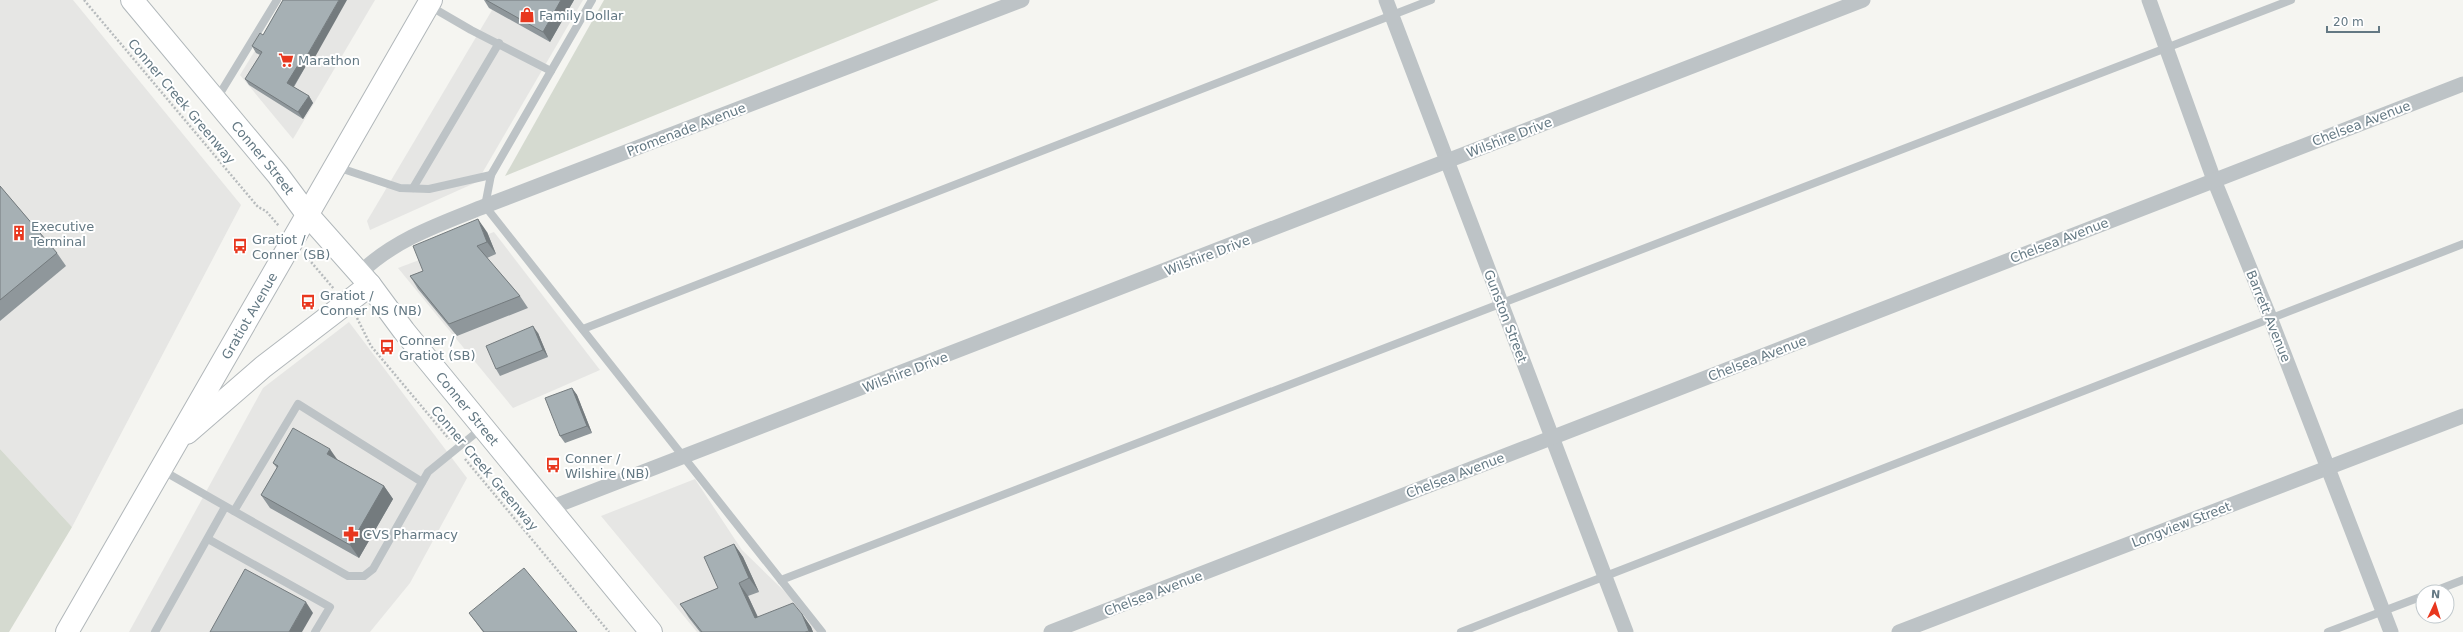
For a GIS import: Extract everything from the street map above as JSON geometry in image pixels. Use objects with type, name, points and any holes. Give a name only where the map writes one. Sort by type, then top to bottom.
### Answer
[{"type":"main road","name":"Conner Street","points":[[132,0],[216,100],[307,214],[365,279],[404,331],[651,632]]},
{"type":"main road","name":"Gratiot Avenue","points":[[67,632],[174,444],[430,3]]},
{"type":"main road","points":[[174,444],[365,279]]},
{"type":"street","name":"Promenade Avenue","points":[[365,279],[374,258],[405,239],[485,206],[1022,0]]},
{"type":"street","name":"Gunston Street","points":[[1386,0],[1446,162],[1626,632]]},
{"type":"street","name":"Wilshire Drive","points":[[550,508],[684,458],[1863,0]]},
{"type":"street","name":"Barrett Avenue","points":[[2149,0],[2214,180],[2271,320],[2391,632]]},
{"type":"street","name":"Chelsea Avenue","points":[[1051,632],[2463,84]]},
{"type":"street","name":"Longview Street","points":[[1899,632],[2463,416]]},
{"type":"lane","points":[[216,100],[277,0]]},
{"type":"lane","points":[[592,0],[491,175],[485,206],[822,632]]},
{"type":"lane","points":[[582,329],[1431,0]]},
{"type":"lane","points":[[781,580],[1502,305],[2291,0]]},
{"type":"lane","points":[[430,3],[471,30],[551,71]]},
{"type":"lane","points":[[413,188],[498,43]]},
{"type":"lane","points":[[334,167],[400,188],[429,188],[491,175]]},
{"type":"lane","points":[[1461,632],[1605,578],[2463,244]]},
{"type":"lane","points":[[234,512],[298,404],[422,482]]},
{"type":"lane","points":[[160,469],[348,576],[364,576],[373,569],[428,472],[483,427]]},
{"type":"lane","points":[[155,632],[225,506]]},
{"type":"lane","points":[[208,538],[330,607],[315,632]]},
{"type":"lane","points":[[2453,584],[2463,580]]},
{"type":"lane","points":[[2328,632],[2415,599]]},
{"type":"path","name":"Conner Creek Greenway","points":[[84,0],[258,207],[266,211]]},
{"type":"path","points":[[319,270],[336,292]]},
{"type":"path","name":"Conner Creek Greenway","points":[[356,316],[371,346],[609,632]]},
{"type":"shaded area","points":[[0,0],[73,0],[241,205],[72,527],[0,449]]},
{"type":"shaded area","points":[[286,0],[375,0],[293,139],[240,75]]},
{"type":"shaded area","points":[[498,0],[583,0],[477,182],[370,230],[367,221]]},
{"type":"shaded area","points":[[604,0],[939,0],[505,176]]},
{"type":"shaded area","points":[[494,232],[600,370],[513,408],[398,268]]},
{"type":"shaded area","points":[[349,322],[467,478],[410,583],[370,632],[129,632],[263,388]]},
{"type":"shaded area","points":[[0,449],[72,527],[9,632],[0,632]]},
{"type":"shaded area","points":[[695,479],[742,550],[811,617],[821,632],[697,632],[601,516]]},
{"type":"building","points":[[283,0],[339,0],[305,59],[303,57],[287,83],[309,96],[298,112],[245,79],[262,52],[252,46],[260,33],[263,35]]},
{"type":"building","points":[[486,0],[561,0],[543,32]]},
{"type":"building","name":"Executive Terminal","points":[[0,186],[57,253],[0,300]]},
{"type":"building","points":[[478,219],[487,242],[477,246],[520,296],[449,324],[410,276],[423,271],[413,246]]},
{"type":"building","points":[[533,326],[543,350],[496,369],[486,346]]},
{"type":"building","points":[[572,388],[587,426],[560,436],[545,398]]},
{"type":"building","points":[[293,428],[330,449],[327,454],[384,486],[350,545],[261,495],[278,466],[273,463]]},
{"type":"building","points":[[734,544],[749,578],[739,583],[755,618],[793,603],[802,614],[809,631],[702,632],[680,604],[718,588],[704,557]]},
{"type":"building","points":[[524,568],[577,632],[484,632],[469,613]]},
{"type":"building","points":[[245,569],[306,602],[289,632],[210,632]]},
{"type":"place","name":"Family Dollar","points":[[527,15]]},
{"type":"place","name":"Marathon","points":[[286,60]]},
{"type":"place","name":"Executive Terminal","points":[[19,233]]},
{"type":"place","name":"Gratiot / Conner (SB)","points":[[240,246]]},
{"type":"place","name":"Gratiot / Conner NS (NB)","points":[[308,302]]},
{"type":"place","name":"Conner / Gratiot (SB)","points":[[387,347]]},
{"type":"place","name":"Conner / Wilshire (NB)","points":[[553,465]]},
{"type":"place","name":"CVS Pharmacy","points":[[351,534]]}]
